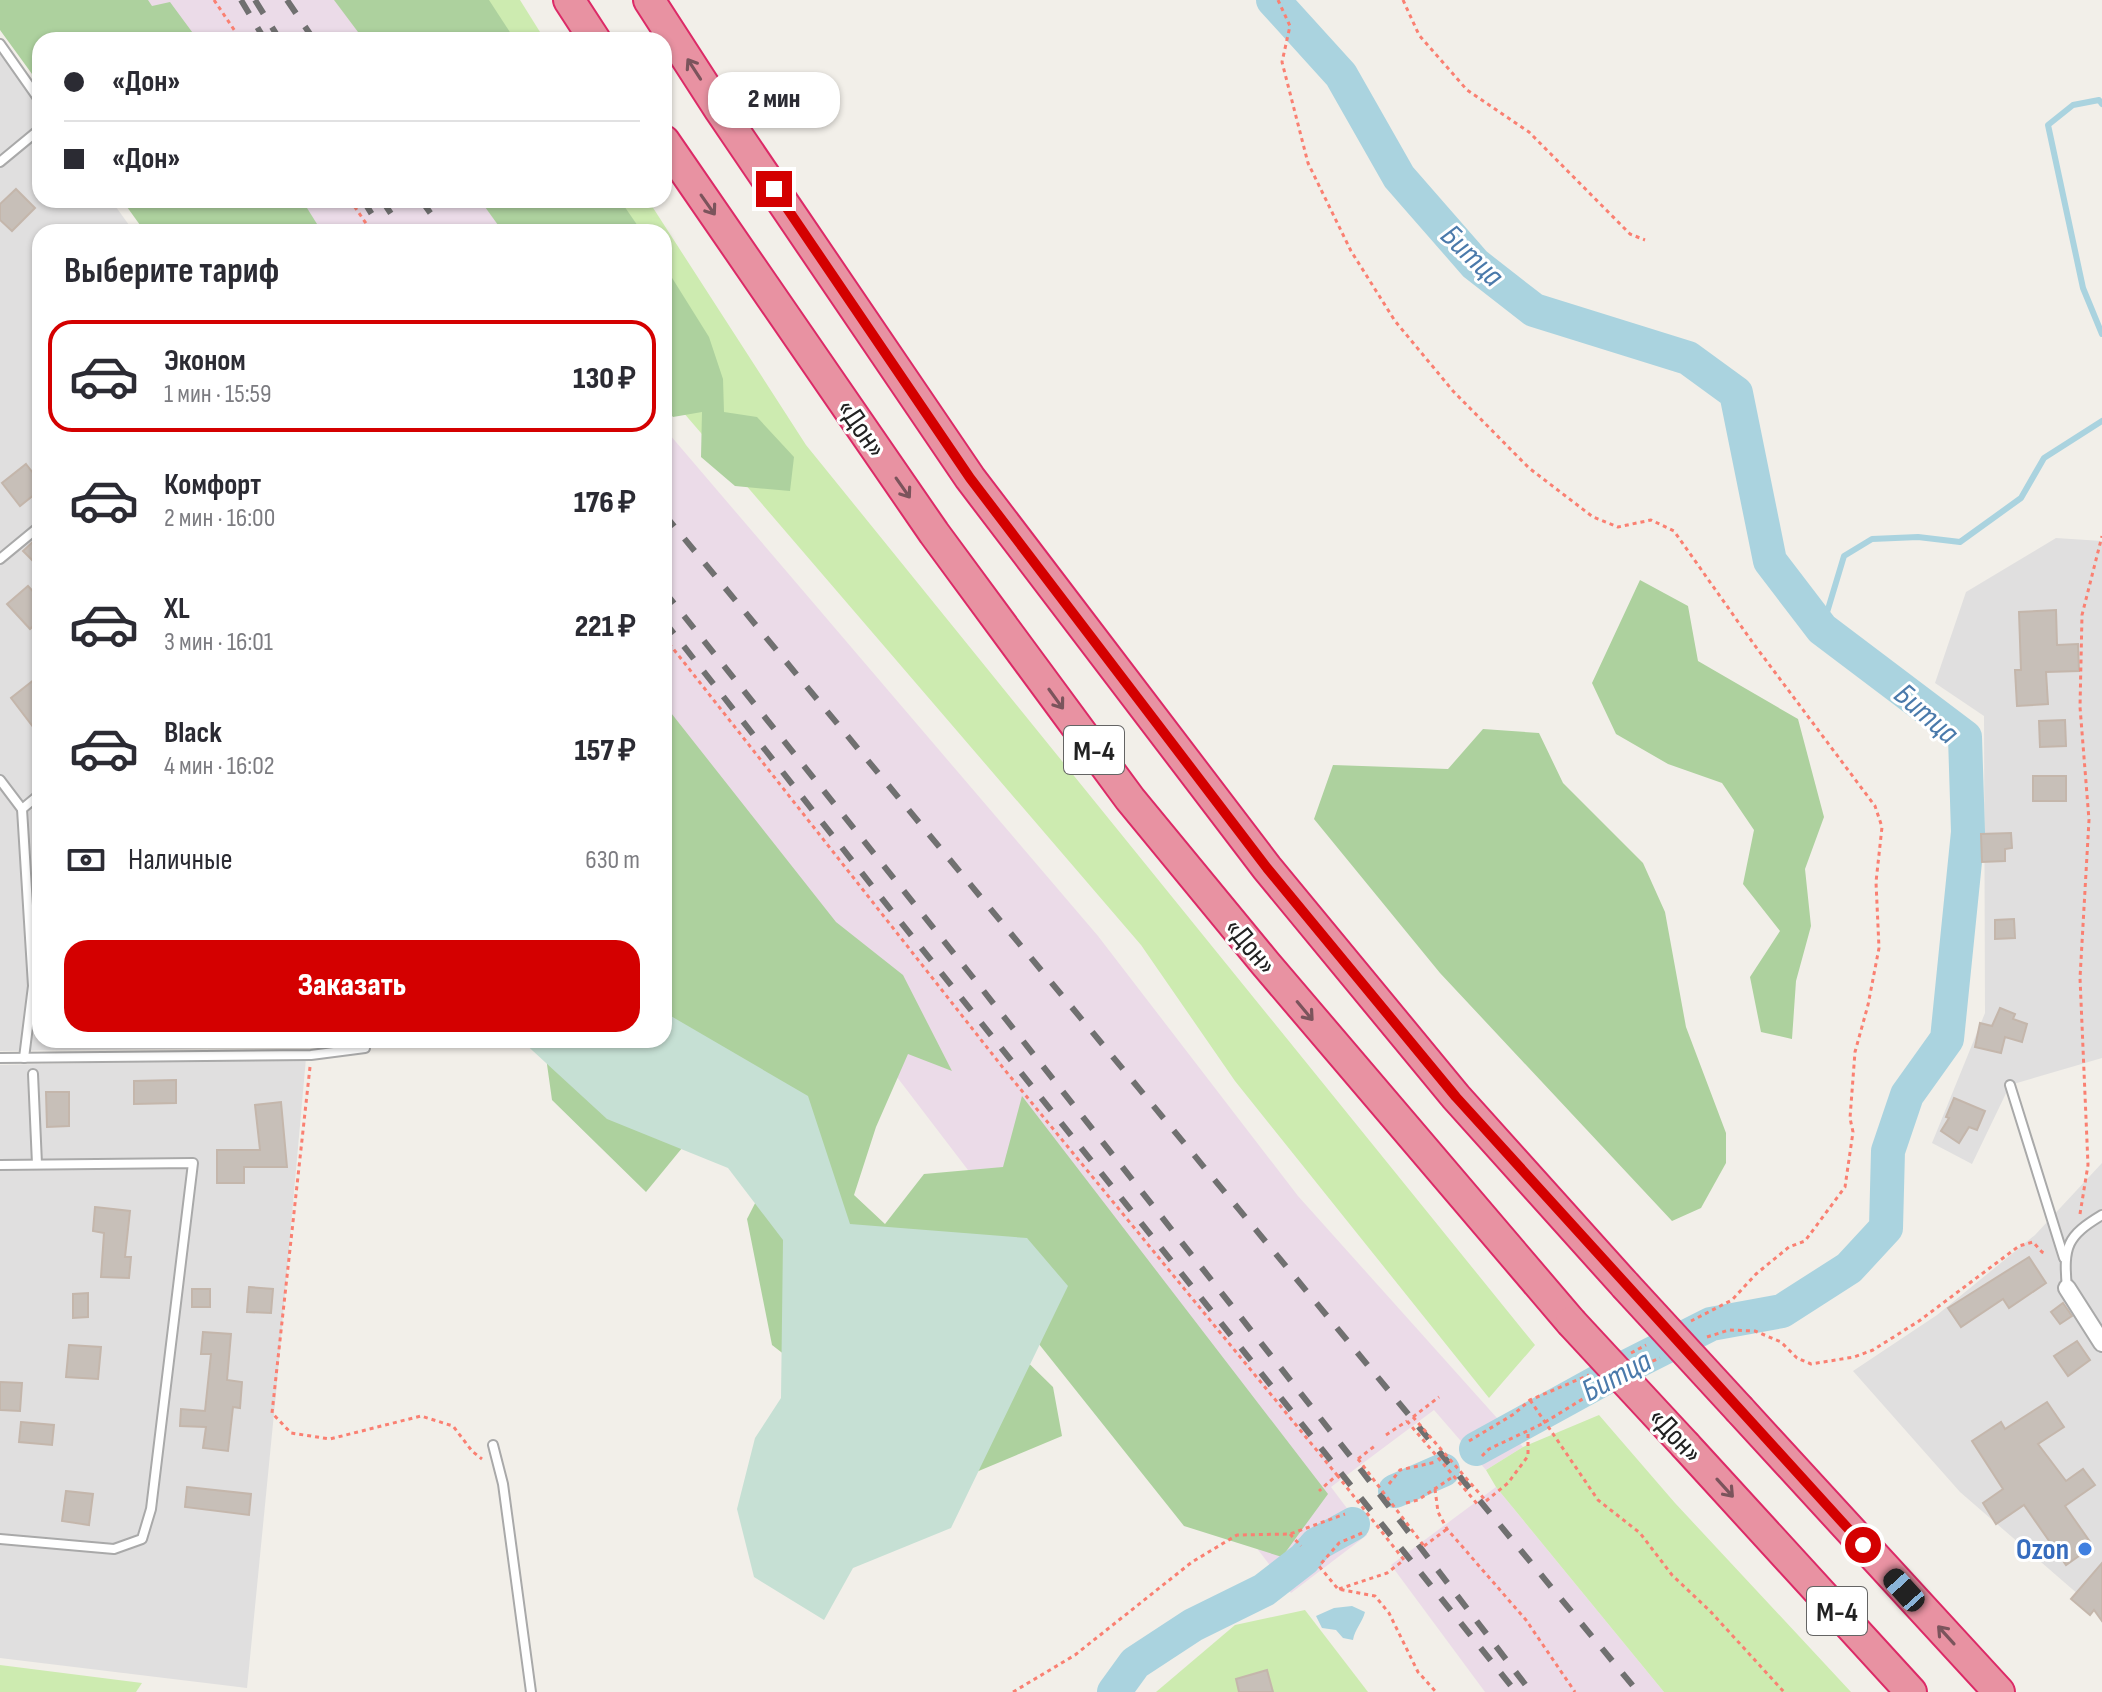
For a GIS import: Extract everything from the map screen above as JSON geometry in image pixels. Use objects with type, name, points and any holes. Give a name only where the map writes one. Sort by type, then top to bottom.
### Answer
[{"type":"highway","points":[[569,0],[590,32]]},
{"type":"highway","name":"«Дон»","points":[[649,0],[670,32]]},
{"type":"highway","name":"«Дон»","points":[[672,35],[979,491],[1267,868],[1456,1097],[1999,1692]]},
{"type":"highway","name":"«Дон»","points":[[672,153],[934,533],[1130,799],[1275,975],[1571,1322],[1911,1692]]},
{"type":"street","points":[[2067,1288],[2102,1343]]},
{"type":"lane","points":[[0,44],[32,90]]},
{"type":"lane","points":[[0,162],[32,136]]},
{"type":"lane","points":[[0,559],[32,533]]},
{"type":"lane","points":[[0,780],[22,809],[32,970]]},
{"type":"lane","points":[[22,809],[32,801]]},
{"type":"lane","points":[[24,1058],[32,994]]},
{"type":"lane","points":[[0,1058],[311,1055],[365,1048]]},
{"type":"lane","points":[[33,1074],[37,1164]]},
{"type":"lane","points":[[2010,1085],[2064,1258],[2067,1288]]},
{"type":"lane","points":[[0,1165],[193,1163],[151,1509],[142,1539],[114,1549],[0,1539]]},
{"type":"lane","points":[[2064,1258],[2077,1230],[2102,1215]]},
{"type":"lane","points":[[493,1445],[503,1484],[531,1692]]},
{"type":"path","points":[[214,0],[236,32]]},
{"type":"path","points":[[1278,0],[1290,26],[1282,62],[1308,163],[1351,251],[1395,321],[1453,391],[1529,468],[1593,517],[1618,527],[1651,520],[1674,531],[1875,806],[1882,827],[1876,882],[1879,948],[1855,1052],[1850,1118],[1853,1132],[1845,1187],[1805,1241],[1789,1247],[1756,1274],[1732,1300]]},
{"type":"path","points":[[1403,0],[1419,35],[1467,90],[1529,132],[1630,234],[1645,240]]},
{"type":"path","points":[[2077,1230],[2088,1165],[2080,978],[2089,820],[2080,707],[2082,615],[2102,536]]},
{"type":"path","points":[[672,647],[1004,1069],[1404,1560],[1387,1573],[1338,1589]]},
{"type":"path","points":[[311,1055],[272,1413],[291,1433],[330,1439],[421,1416],[432,1419],[453,1426],[472,1451],[491,1466],[503,1484]]},
{"type":"path","points":[[1707,1336],[1729,1330],[1755,1331],[1781,1342],[1797,1358],[1811,1364],[1854,1357],[1873,1350],[1919,1321],[2019,1246],[2033,1242],[2042,1252],[2064,1258]]},
{"type":"path","points":[[1636,1368],[1665,1355]]},
{"type":"path","points":[[1482,1456],[1489,1449],[1546,1422],[1605,1385]]},
{"type":"path","points":[[1439,1397],[1413,1417],[1486,1501],[1508,1483],[1528,1456],[1528,1431]]},
{"type":"path","points":[[1530,1400],[1598,1500],[1640,1533],[1672,1575],[1710,1611],[1784,1692]]},
{"type":"path","points":[[1386,1435],[1407,1421],[1479,1506]]},
{"type":"path","points":[[1376,1445],[1358,1459],[1424,1546],[1447,1529]]},
{"type":"path","points":[[1389,1484],[1400,1470],[1436,1462]]},
{"type":"path","points":[[1319,1491],[1337,1475]]},
{"type":"path","points":[[1406,1503],[1418,1500],[1451,1478]]},
{"type":"path","points":[[1435,1489],[1438,1512],[1447,1529],[1526,1620],[1575,1692]]},
{"type":"path","points":[[1013,1692],[1075,1655],[1192,1562],[1237,1535],[1290,1534],[1345,1514]]},
{"type":"path","points":[[1362,1533],[1339,1543],[1319,1566],[1338,1589],[1375,1596],[1389,1613],[1418,1672],[1436,1692]]},
{"type":"path","points":[[1290,1534],[1301,1546]]},
{"type":"shaded area","points":[[115,0],[368,0],[389,32],[136,32]]},
{"type":"shaded area","points":[[0,44],[32,90],[32,208],[117,208],[128,224],[32,224],[32,1048],[228,1048],[0,1051]]},
{"type":"shaded area","points":[[252,208],[499,208],[510,224],[263,224]]},
{"type":"shaded area","points":[[672,437],[1098,936],[1298,1196],[1523,1447],[1486,1470],[1434,1410],[1331,1487],[1367,1535],[1291,1593],[672,782]]},
{"type":"shaded area","points":[[2056,538],[2102,541],[2102,1058],[2010,1085],[1972,1164],[1932,1143],[1985,1013],[1984,716],[1935,683],[1966,592]]},
{"type":"shaded area","points":[[306,1058],[247,1688],[0,1658],[0,1065]]},
{"type":"shaded area","points":[[2102,1163],[2102,1615],[1960,1492],[1853,1371],[1937,1315],[2035,1235]]},
{"type":"shaded area","points":[[1496,1487],[1664,1692],[1485,1692],[1391,1565]]},
{"type":"green space","points":[[0,0],[148,0],[152,6],[170,2],[192,32],[32,32],[32,74],[0,30]]},
{"type":"green space","points":[[334,0],[489,0],[510,32],[358,32]]},
{"type":"green space","points":[[396,0],[520,0],[540,32],[417,32]]},
{"type":"green space","points":[[128,208],[307,208],[317,224],[139,224]]},
{"type":"green space","points":[[486,208],[626,208],[636,224],[497,224]]},
{"type":"green space","points":[[529,208],[653,208],[663,224],[540,224]]},
{"type":"green space","points":[[672,237],[806,445],[1535,1345],[1489,1398],[1235,1081],[1141,945],[672,399]]},
{"type":"green space","points":[[672,278],[709,337],[723,379],[724,412],[757,417],[794,457],[790,491],[735,486],[701,457],[702,412],[673,417]]},
{"type":"green space","points":[[1640,580],[1688,606],[1698,661],[1798,719],[1824,817],[1805,869],[1811,926],[1796,981],[1792,1039],[1761,1032],[1750,977],[1780,931],[1743,884],[1754,830],[1722,783],[1668,764],[1616,734],[1592,683]]},
{"type":"green space","points":[[672,714],[836,922],[903,975],[952,1071],[908,1054],[876,1127],[854,1195],[885,1224],[924,1174],[1003,1167],[1022,1096],[1328,1494],[1282,1557],[1184,1526],[983,1274],[1006,1341],[1053,1387],[1062,1436],[950,1483],[772,1345],[747,1219],[769,1176],[687,1142],[646,1192],[552,1100],[545,1048],[672,1048]]},
{"type":"green space","points":[[1483,729],[1539,733],[1563,783],[1643,863],[1665,912],[1686,1027],[1726,1133],[1726,1163],[1701,1208],[1672,1221],[1440,973],[1314,819],[1333,765],[1448,769]]},
{"type":"green space","points":[[672,1017],[808,1096],[850,1224],[1027,1238],[1068,1286],[951,1528],[853,1568],[824,1620],[754,1577],[737,1509],[755,1438],[781,1398],[783,1240],[728,1168],[607,1119],[530,1048],[672,1048]]},
{"type":"green space","points":[[1599,1415],[1675,1503],[1851,1692],[1664,1692],[1496,1487],[1486,1470],[1523,1447]]},
{"type":"green space","points":[[1305,1610],[1368,1692],[1156,1692],[1235,1625]]},
{"type":"green space","points":[[0,1665],[142,1683],[136,1692],[0,1692]]},
{"type":"water","points":[[1352,1606],[1365,1612],[1353,1640],[1343,1638],[1336,1630],[1322,1628],[1316,1616],[1334,1608]]},
{"type":"building","points":[[16,189],[35,208],[12,231],[0,220],[0,204]]},
{"type":"building","points":[[26,464],[32,472],[32,496],[20,506],[2,483]]},
{"type":"building","points":[[32,543],[32,560],[23,551]]},
{"type":"building","points":[[28,586],[32,590],[32,627],[30,629],[7,604]]},
{"type":"building","points":[[2056,610],[2057,645],[2078,644],[2079,671],[2046,672],[2048,704],[2017,706],[2015,670],[2021,670],[2019,612]]},
{"type":"building","points":[[32,681],[32,726],[11,698]]},
{"type":"building","points":[[2065,720],[2066,746],[2040,747],[2039,721]]},
{"type":"building","points":[[2033,776],[2066,776],[2066,801],[2033,801]]},
{"type":"building","points":[[2011,833],[2012,848],[2005,849],[2005,861],[1982,862],[1981,834]]},
{"type":"building","points":[[2014,919],[2015,938],[1995,939],[1995,920]]},
{"type":"building","points":[[2000,1008],[2015,1014],[2013,1019],[2027,1024],[2022,1042],[2005,1037],[2001,1053],[1975,1047],[1980,1023],[1992,1026]]},
{"type":"building","points":[[176,1080],[176,1103],[134,1104],[134,1081]]},
{"type":"building","points":[[46,1092],[69,1092],[69,1126],[47,1127]]},
{"type":"building","points":[[1954,1098],[1985,1111],[1977,1130],[1969,1127],[1959,1143],[1941,1131],[1949,1118],[1946,1117]]},
{"type":"building","points":[[281,1102],[287,1167],[244,1167],[244,1183],[217,1183],[217,1150],[260,1150],[255,1105]]},
{"type":"building","points":[[95,1207],[130,1211],[125,1257],[131,1257],[129,1278],[101,1277],[104,1233],[93,1231]]},
{"type":"building","points":[[2029,1257],[2046,1283],[2009,1308],[2003,1299],[1961,1327],[1948,1308]]},
{"type":"building","points":[[249,1287],[273,1289],[271,1313],[247,1312]]},
{"type":"building","points":[[192,1289],[210,1289],[210,1307],[192,1307]]},
{"type":"building","points":[[88,1293],[88,1317],[73,1318],[73,1294]]},
{"type":"building","points":[[2063,1303],[2072,1316],[2060,1324],[2051,1312]]},
{"type":"building","points":[[203,1332],[231,1334],[227,1380],[242,1382],[240,1408],[233,1407],[228,1451],[203,1448],[206,1427],[180,1426],[181,1409],[205,1411],[211,1354],[201,1354]]},
{"type":"building","points":[[2077,1341],[2090,1360],[2068,1376],[2054,1356]]},
{"type":"building","points":[[69,1345],[101,1347],[98,1379],[66,1377]]},
{"type":"building","points":[[0,1382],[22,1383],[20,1411],[0,1410]]},
{"type":"building","points":[[2047,1402],[2064,1427],[2038,1444],[2066,1481],[2083,1469],[2095,1485],[2065,1506],[2093,1546],[2066,1565],[2024,1505],[1996,1524],[1983,1503],[2003,1489],[1972,1441],[2001,1422],[2005,1429]]},
{"type":"building","points":[[21,1422],[54,1425],[52,1445],[19,1442]]},
{"type":"building","points":[[187,1487],[251,1494],[249,1515],[185,1507]]},
{"type":"building","points":[[66,1491],[93,1494],[89,1525],[62,1521]]},
{"type":"building","points":[[2102,1563],[2102,1621],[2094,1610],[2090,1615],[2071,1599]]},
{"type":"building","points":[[1267,1670],[1273,1692],[1239,1692],[1236,1679]]},
{"type":"waterway","name":"Битца","points":[[1273,0],[1341,75],[1399,177],[1475,264],[1534,310],[1688,358],[1736,393],[1770,561],[1822,629],[1965,737],[1968,832],[1947,1039],[1907,1095],[1888,1151],[1886,1228],[1849,1268],[1782,1311],[1711,1324],[1476,1449]]},
{"type":"waterway","points":[[2102,104],[2099,100],[2073,105],[2048,125],[2083,288],[2102,334]]},
{"type":"waterway","points":[[1822,629],[1844,556],[1872,539],[1918,537],[1960,542],[2021,498],[2044,458],[2102,421]]},
{"type":"waterway","name":"Битца","points":[[1395,1491],[1443,1470]]},
{"type":"waterway","name":"Битца","points":[[1114,1692],[1135,1663],[1193,1625],[1264,1590],[1304,1559],[1317,1544],[1353,1524]]},
{"type":"railway","points":[[241,0],[260,32]]},
{"type":"railway","points":[[255,0],[275,32]]},
{"type":"railway","points":[[287,0],[309,32]]},
{"type":"railway","points":[[368,208],[378,224]]},
{"type":"railway","points":[[387,208],[398,224]]},
{"type":"railway","points":[[427,208],[438,224]]},
{"type":"railway","points":[[672,524],[1638,1692]]},
{"type":"railway","points":[[672,601],[1358,1466],[1531,1692]]},
{"type":"railway","points":[[672,631],[1516,1692]]},
{"type":"place","name":"Ozon","points":[[2085,1549]]},
{"type":"route","points":[[774,189],[970,478],[1267,868],[1456,1097],[1863,1545]]}]
